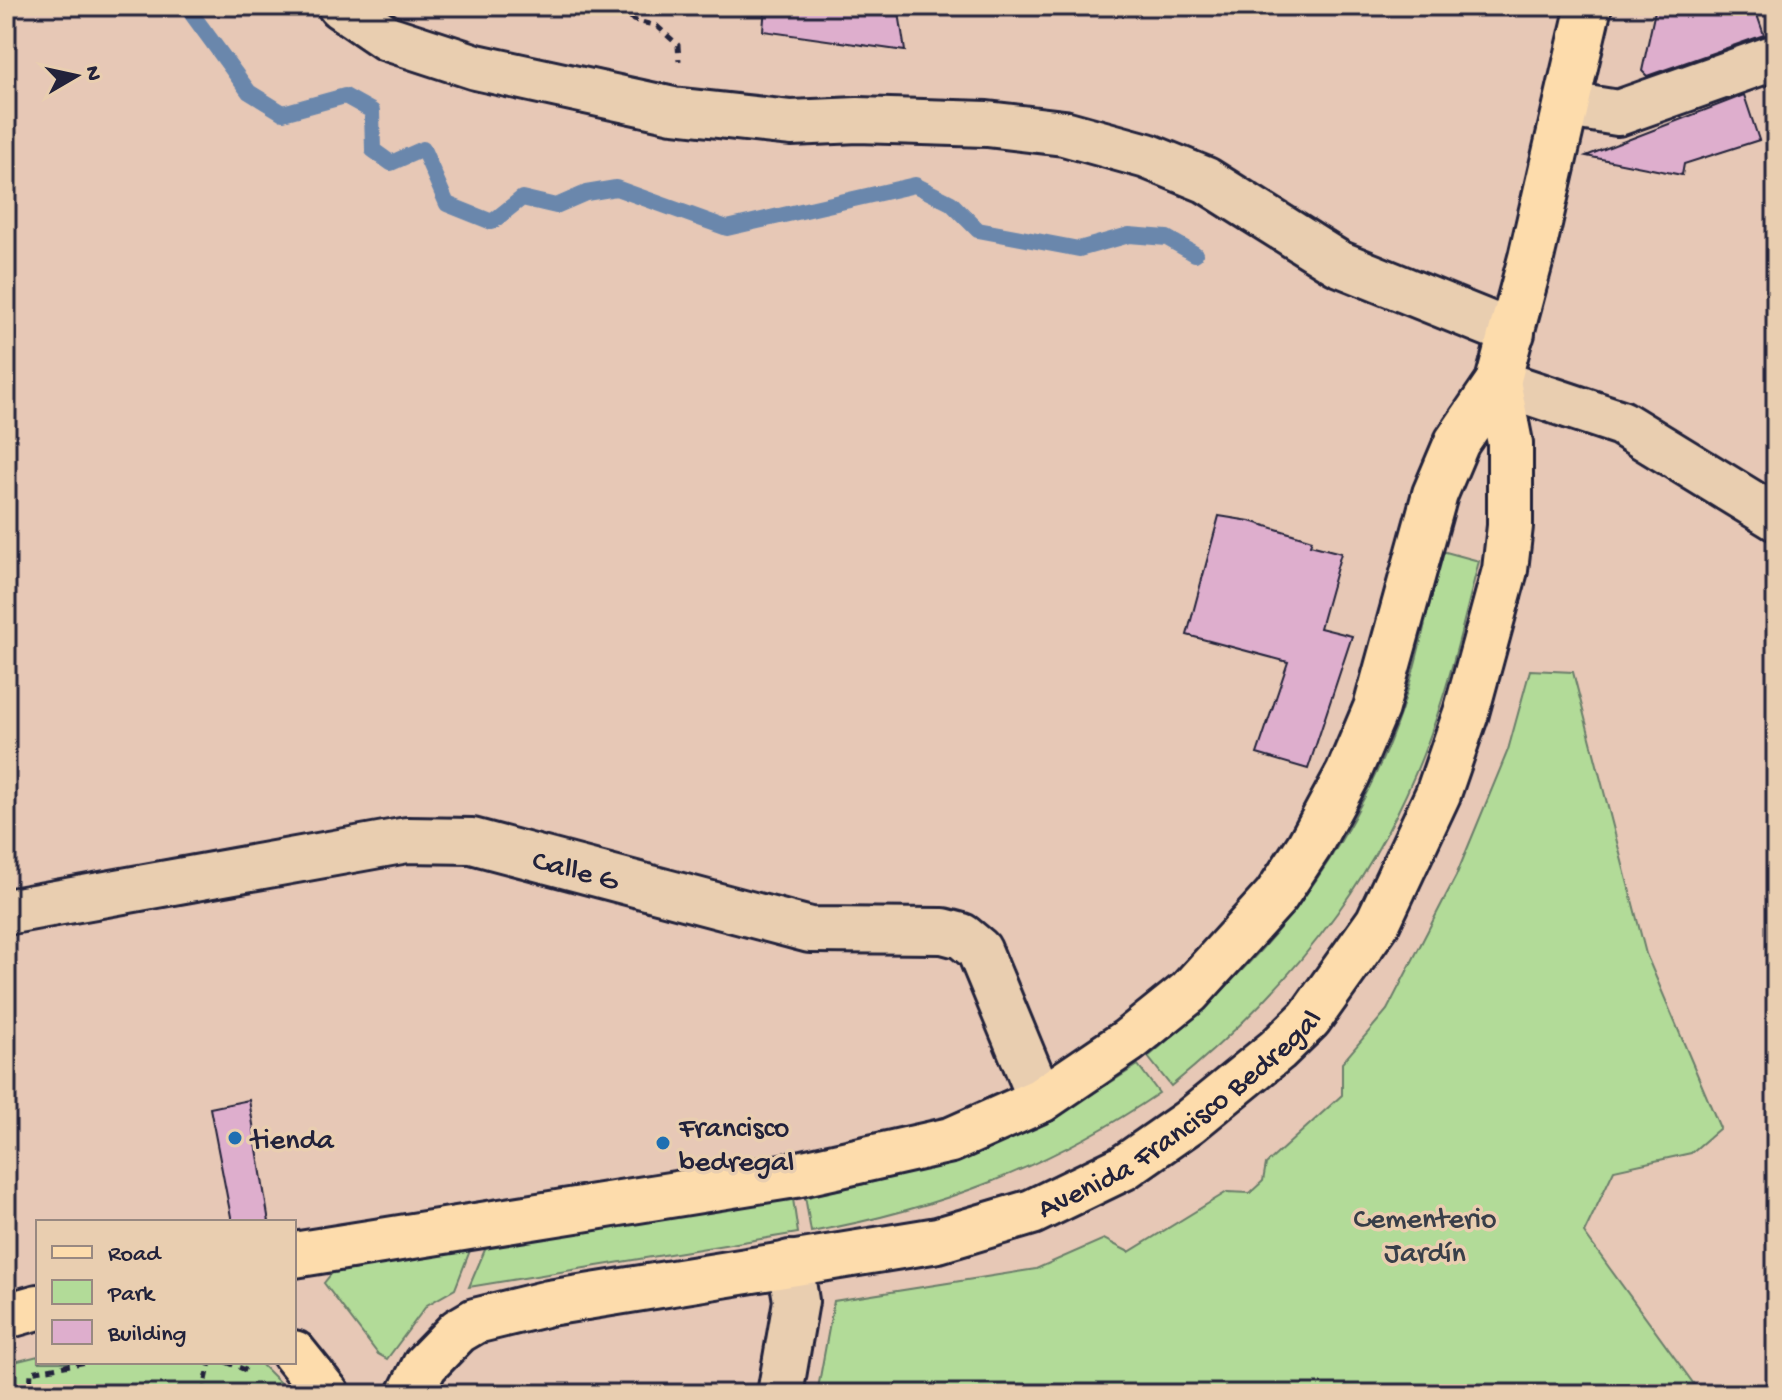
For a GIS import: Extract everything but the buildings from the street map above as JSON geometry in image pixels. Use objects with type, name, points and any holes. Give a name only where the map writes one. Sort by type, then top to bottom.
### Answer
[{"type":"main road","name":"Avenida Francisco Bedregal","points":[[296,1255],[795,1175],[951,1140],[1041,1100],[1128,1041],[1189,992],[1276,896],[1309,846],[1348,774],[1376,708],[1435,494],[1457,442],[1498,382],[1531,258],[1589,6]]},
{"type":"main road","name":"Avenida Francisco Bedregal","points":[[410,1394],[425,1365],[458,1331],[475,1321],[549,1303],[938,1240],[1032,1212],[1123,1168],[1189,1122],[1309,1019],[1378,922],[1438,794],[1466,713],[1505,570],[1510,526],[1510,443],[1498,382]]},
{"type":"main road","points":[[6,1316],[36,1308]]},
{"type":"main road","points":[[296,1355],[327,1394]]},
{"type":"street","points":[[340,6],[387,38],[476,67],[673,110],[791,123],[872,120],[987,124],[1064,133],[1120,148],[1206,180],[1338,263],[1512,333]]},
{"type":"street","points":[[1568,105],[1618,113],[1776,57]]},
{"type":"street","points":[[1498,382],[1621,423],[1776,518]]},
{"type":"street","name":"Calle G","points":[[6,912],[407,840],[472,841],[810,930],[943,931],[962,936],[979,950],[1041,1100]]},
{"type":"street","points":[[780,1394],[796,1301],[790,1263]]},
{"type":"path","points":[[622,6],[633,20],[657,26],[678,45],[679,67]]},
{"type":"path","points":[[26,1394],[30,1392],[31,1372],[76,1364]]},
{"type":"path","points":[[203,1394],[210,1364]]},
{"type":"green space","points":[[1442,551],[1479,561],[1443,697],[1423,756],[1398,811],[1370,863],[1301,959],[1261,1003],[1171,1086],[1148,1057],[1225,988],[1289,917],[1317,879],[1366,795],[1405,699]]},
{"type":"green space","name":"Cementerio Jardín","points":[[1530,670],[1573,672],[1646,954],[1720,1128],[1691,1153],[1614,1170],[1584,1233],[1701,1394],[817,1394],[834,1301],[1036,1269],[1104,1239],[1129,1252],[1227,1192],[1250,1193],[1263,1181],[1266,1164],[1342,1095],[1342,1063],[1387,1010],[1456,876],[1508,750]]},
{"type":"green space","points":[[1138,1065],[1159,1093],[1077,1142],[1035,1163],[949,1197],[904,1211],[811,1232],[805,1196],[894,1176],[979,1148],[1060,1112]]},
{"type":"green space","points":[[793,1199],[798,1233],[469,1287],[487,1245]]},
{"type":"green space","points":[[471,1248],[455,1289],[427,1305],[387,1359],[378,1354],[324,1283],[332,1273]]},
{"type":"green space","points":[[36,1356],[36,1364],[261,1364],[291,1394],[6,1394],[6,1364]]},
{"type":"waterway","points":[[186,6],[249,92],[283,113],[345,96],[372,111],[373,150],[391,163],[423,149],[447,204],[492,222],[522,198],[556,206],[586,193],[616,188],[727,228],[915,185],[951,203],[978,230],[1079,249],[1129,235],[1167,238],[1195,254]]},
{"type":"place","name":"tienda","points":[[235,1138]]},
{"type":"place","name":"Francisco bedregal","points":[[663,1143]]}]
